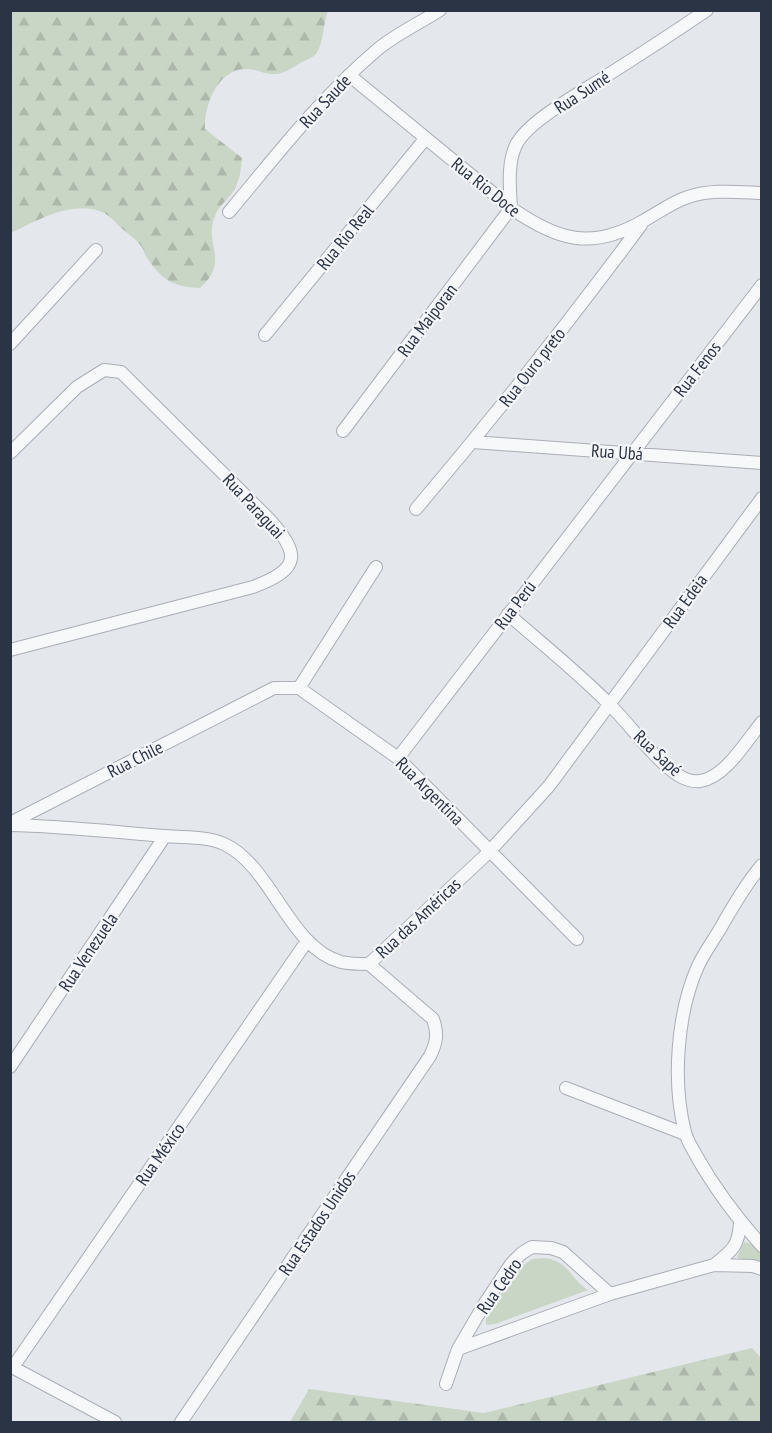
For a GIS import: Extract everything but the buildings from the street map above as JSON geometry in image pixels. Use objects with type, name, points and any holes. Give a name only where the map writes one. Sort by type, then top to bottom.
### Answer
[{"type":"street","name":"Rua Saude","points":[[229,212],[311,114],[349,75],[380,47],[440,10]]},
{"type":"street","name":"Rua Sumé","points":[[511,208],[512,156],[517,143],[530,129],[574,97],[707,10]]},
{"type":"street","name":"Rua Rio Doce","points":[[349,75],[425,139],[536,226],[557,235],[576,239],[600,238],[620,234],[643,221]]},
{"type":"street","name":"Rua Rio Real","points":[[265,335],[425,139]]},
{"type":"street","points":[[643,221],[677,201],[696,194],[762,193]]},
{"type":"street","name":"Rua Maiporan","points":[[343,431],[511,208]]},
{"type":"street","name":"Rua Ouro preto","points":[[416,509],[473,442],[585,301],[643,221]]},
{"type":"street","points":[[10,344],[96,250]]},
{"type":"street","name":"Rua Fenos","points":[[632,453],[762,285]]},
{"type":"street","name":"Rua Paraguai","points":[[10,453],[77,387],[104,370],[121,372],[268,518],[288,542],[291,558],[286,570],[275,579],[253,587],[10,650]]},
{"type":"street","name":"Rua Ubá","points":[[473,442],[762,463]]},
{"type":"street","name":"Rua Perú","points":[[398,758],[632,453]]},
{"type":"street","name":"Rua Edeia","points":[[609,704],[762,498]]},
{"type":"street","points":[[299,688],[376,567]]},
{"type":"street","name":"Rua Sapé","points":[[508,614],[609,704],[678,775],[698,782],[708,780],[734,758],[762,722]]},
{"type":"street","name":"Rua Chile","points":[[10,824],[274,687],[299,688]]},
{"type":"street","name":"Rua Argentina","points":[[299,688],[398,758],[577,939]]},
{"type":"street","name":"Rua das Américas","points":[[10,824],[63,826],[200,838],[224,844],[251,866],[307,941],[341,962],[369,964],[489,852],[549,786],[609,704]]},
{"type":"street","name":"Rua Venezuela","points":[[10,1067],[165,836]]},
{"type":"street","points":[[760,1243],[740,1222],[712,1183],[685,1134],[679,1092],[679,1051],[690,988],[699,964],[736,901],[762,865]]},
{"type":"street","name":"Rua México","points":[[12,1367],[307,941]]},
{"type":"street","name":"Rua Estados Unidos","points":[[181,1422],[430,1056],[437,1042],[437,1030],[433,1019],[369,964]]},
{"type":"street","points":[[566,1088],[685,1134]]},
{"type":"street","name":"Rua Cedro","points":[[458,1349],[610,1294],[714,1264],[730,1253],[737,1244],[740,1222]]},
{"type":"street","name":"Rua Cedro","points":[[446,1384],[458,1349],[485,1303],[511,1264],[532,1247],[551,1248],[563,1252],[610,1294]]},
{"type":"street","name":"Rua Cedro","points":[[714,1264],[753,1266],[762,1269]]},
{"type":"street","points":[[12,1367],[115,1422]]},
{"type":"green space","points":[[11,10],[328,11],[320,46],[314,56],[276,74],[248,69],[235,71],[220,82],[214,91],[207,110],[205,129],[242,158],[236,186],[215,216],[212,227],[214,269],[200,288],[175,284],[163,277],[152,266],[137,241],[102,212],[79,208],[67,210],[44,217],[11,233]]},
{"type":"green space","points":[[744,1242],[751,1244],[761,1254],[761,1263],[737,1257]]},
{"type":"green space","points":[[546,1258],[565,1267],[588,1290],[495,1324],[486,1325],[489,1312],[518,1269],[532,1259]]},
{"type":"green space","points":[[752,1348],[761,1358],[761,1422],[290,1422],[309,1389],[484,1413]]}]
